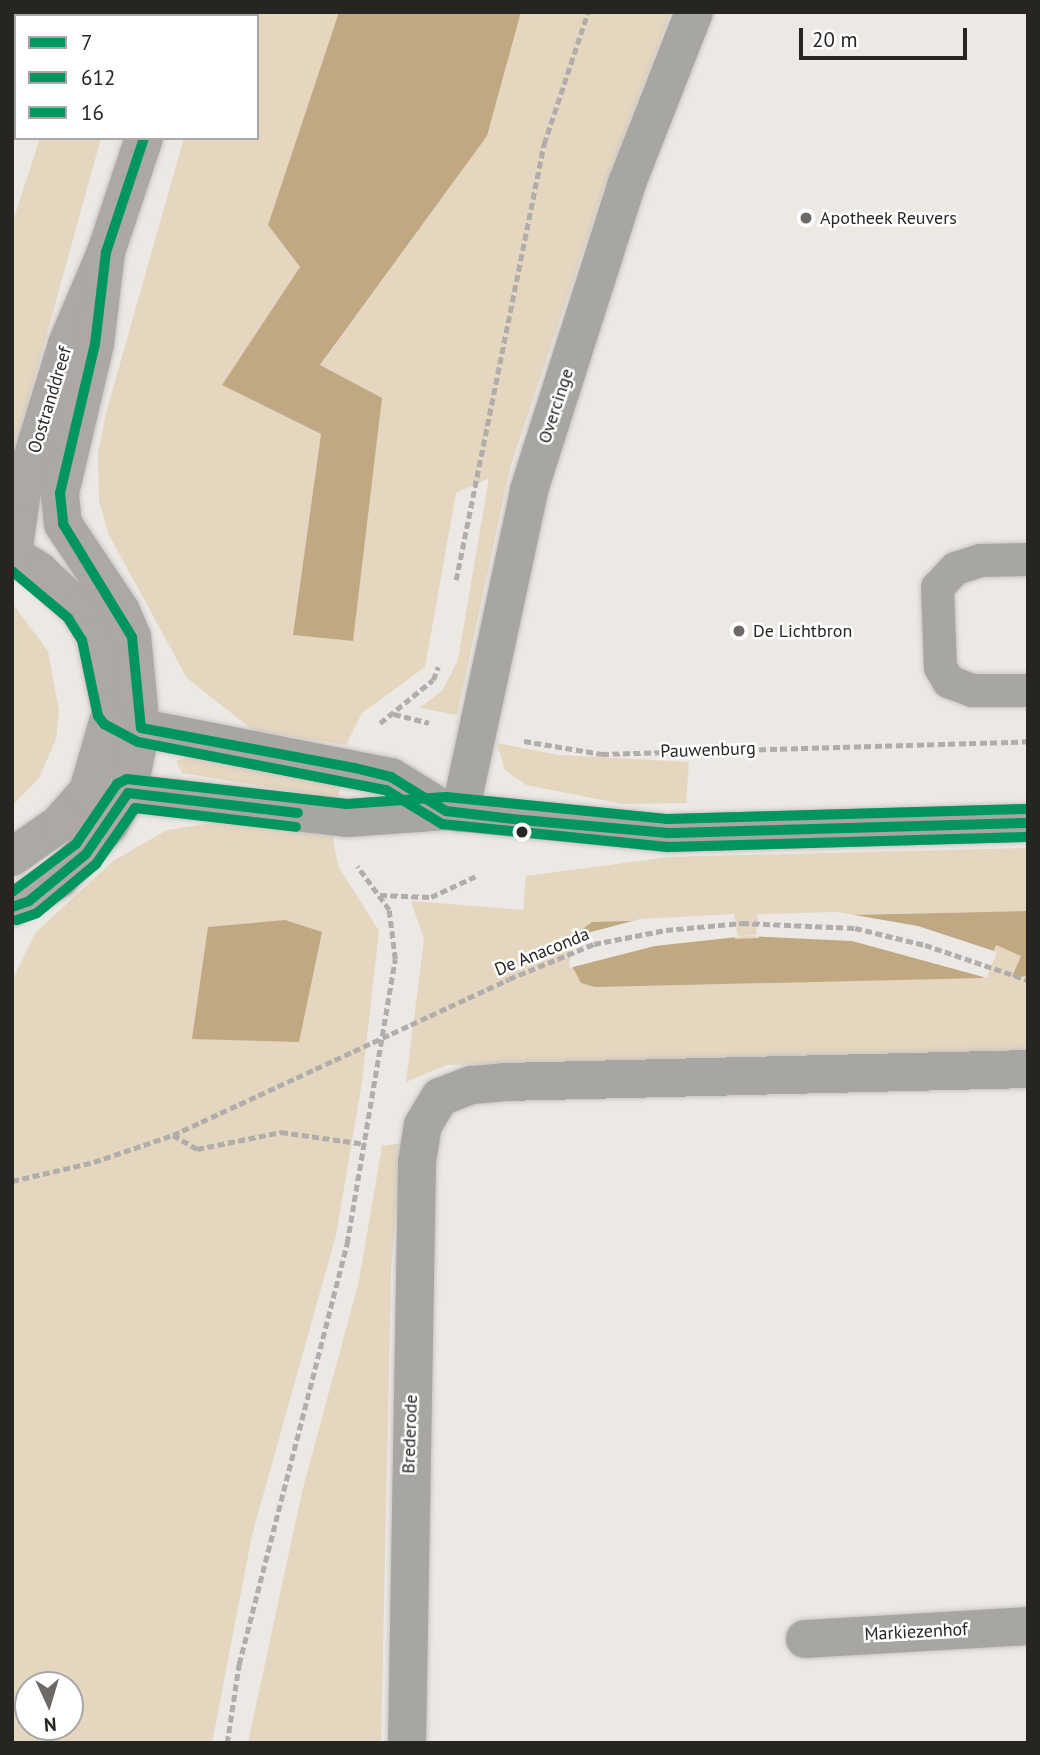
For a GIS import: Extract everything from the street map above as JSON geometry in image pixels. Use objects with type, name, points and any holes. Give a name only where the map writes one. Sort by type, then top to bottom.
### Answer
[{"type":"main road","name":"Oostranddreef","points":[[12,554],[22,491],[67,344],[106,252],[143,140]]},
{"type":"main road","name":"Oostranddreef","points":[[106,252],[95,344],[60,493],[63,524],[121,611],[132,637],[126,720]]},
{"type":"main road","points":[[12,554],[79,609],[95,635],[126,720],[128,793],[86,854],[39,894],[12,907]]},
{"type":"main road","points":[[12,857],[59,824],[88,791],[126,720]]},
{"type":"street","name":"Overcinge","points":[[453,812],[475,734],[529,490],[627,183],[694,12]]},
{"type":"street","points":[[126,720],[391,777],[453,812]]},
{"type":"street","points":[[128,793],[347,818],[453,812],[668,833],[1028,823]]},
{"type":"street","name":"Brederode","points":[[407,1743],[408,1492],[423,1125],[440,1097],[505,1082],[1028,1069]]},
{"type":"street","name":"Markiezenhof","points":[[805,1639],[1028,1626]]},
{"type":"lane","points":[[1028,559],[980,560],[955,568],[937,587],[940,667],[948,681],[971,690],[1028,690]]},
{"type":"path","points":[[454,589],[544,144],[588,12]]},
{"type":"path","name":"Pauwenburg","points":[[441,661],[433,680],[393,714],[475,734],[601,754],[1028,741]]},
{"type":"path","points":[[379,895],[431,897],[478,875]]},
{"type":"path","name":"De Anaconda","points":[[12,1181],[94,1162],[173,1135],[521,974],[594,944],[666,930],[742,923],[855,928],[925,945],[1028,980]]},
{"type":"path","points":[[227,1743],[239,1664],[346,1243],[395,959]]},
{"type":"path","points":[[173,1135],[197,1149],[281,1132],[365,1144]]},
{"type":"shaded area","points":[[224,12],[339,12],[268,225],[300,267],[222,385],[321,434],[293,635],[353,641],[320,366],[487,136],[521,12],[671,12],[603,191],[510,468],[457,715],[420,708],[443,690],[458,660],[489,478],[456,493],[425,667],[362,713],[346,745],[254,731],[187,678],[108,533],[99,500],[98,452],[106,413],[183,140],[259,140],[259,14]]},
{"type":"shaded area","points":[[339,12],[521,12],[487,136],[320,365],[382,398],[353,641],[293,635],[321,434],[222,385],[300,267],[268,225]]},
{"type":"shaded area","points":[[39,140],[100,140],[12,460],[12,224]]},
{"type":"shaded area","points":[[12,603],[48,651],[59,711],[56,739],[39,778],[12,806]]},
{"type":"shaded area","points":[[497,743],[559,755],[689,762],[686,803],[623,804],[526,785],[505,770]]},
{"type":"shaded area","points":[[188,757],[341,782],[338,799],[182,773],[176,761]]},
{"type":"shaded area","points":[[231,820],[332,832],[338,866],[379,931],[362,1082],[336,1235],[252,1535],[212,1743],[12,1743],[12,981],[36,932],[113,861],[167,830]]},
{"type":"shaded area","points":[[1028,848],[1028,911],[760,917],[760,938],[735,939],[734,918],[573,968],[996,945],[1021,956],[1028,976],[1028,1050],[447,1065],[406,1082],[424,939],[411,901],[523,910],[526,876],[669,857]]},
{"type":"shaded area","points":[[1028,911],[1028,976],[1012,977],[1021,956],[996,945],[983,978],[595,987],[581,983],[573,968],[576,934],[592,922],[734,918],[735,939],[759,938],[759,917]]},
{"type":"shaded area","points":[[285,920],[322,932],[299,1042],[192,1039],[208,927]]},
{"type":"shaded area","points":[[402,1143],[391,1271],[381,1743],[248,1743],[302,1492],[359,1281],[382,1146]]},
{"type":"pier","points":[[837,912],[918,926],[997,952],[987,978],[852,941],[747,936],[655,946],[569,968],[572,937],[640,919],[734,914],[738,936],[756,935],[758,914]]},
{"type":"transit line","name":"7","points":[[143,140],[106,252],[95,344],[60,493],[63,524],[132,637],[141,728],[355,768],[391,777],[446,811],[522,820],[668,833],[1028,823]]},
{"type":"transit line","name":"612","points":[[12,571],[68,618],[82,640],[98,716],[104,724],[138,742],[386,790],[442,824],[668,847],[1028,837]]},
{"type":"transit line","name":"16","points":[[12,892],[76,844],[117,784],[127,779],[347,804],[446,797],[668,819],[1028,809]]},
{"type":"transit line","name":"7","points":[[12,907],[29,901],[86,854],[128,793],[298,813]]},
{"type":"transit line","name":"612","points":[[17,920],[37,913],[96,864],[135,808],[296,827]]},
{"type":"place","name":"Apotheek Reuvers","points":[[806,218]]},
{"type":"place","name":"De Lichtbron","points":[[739,631]]}]
